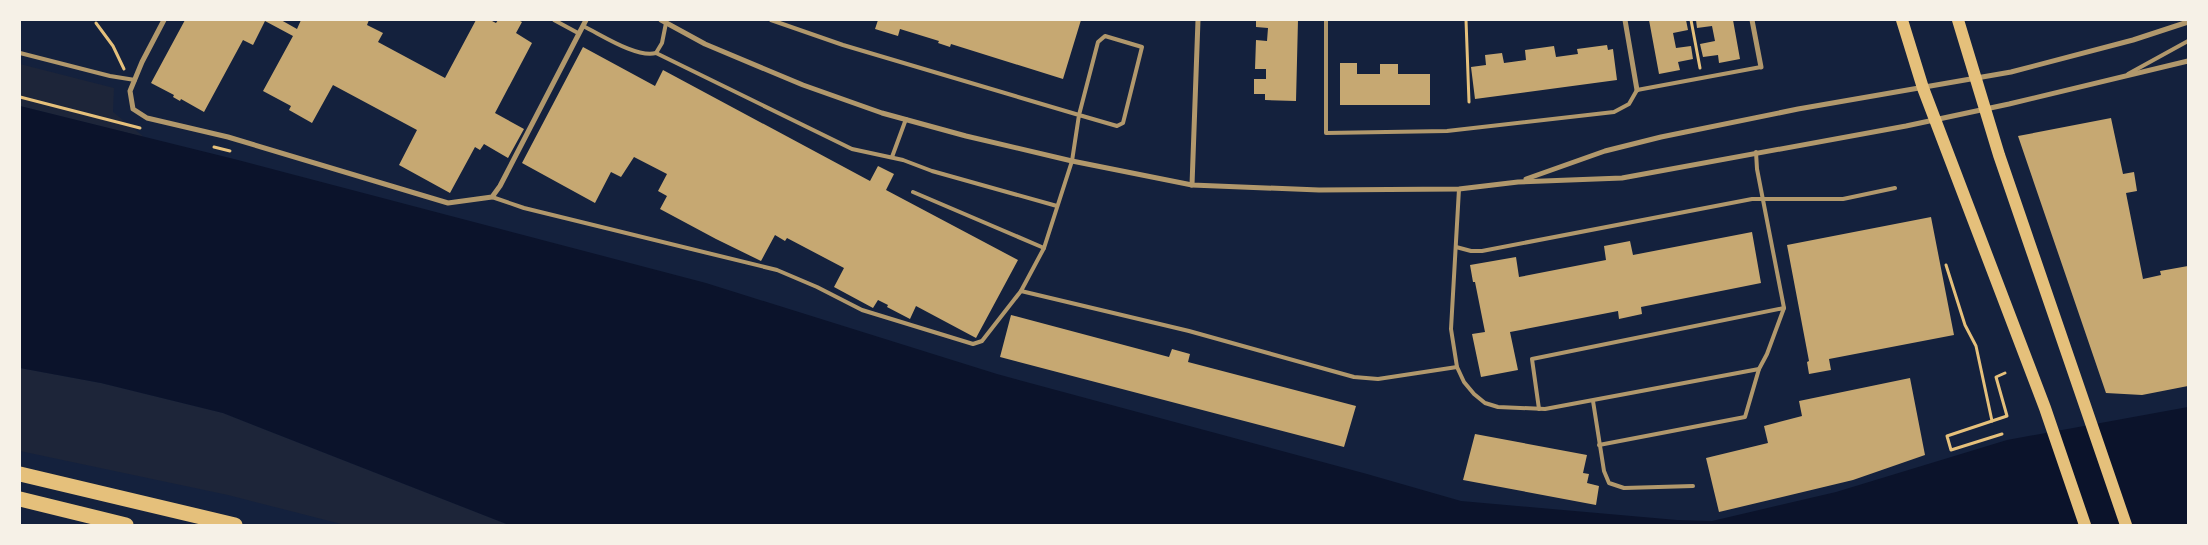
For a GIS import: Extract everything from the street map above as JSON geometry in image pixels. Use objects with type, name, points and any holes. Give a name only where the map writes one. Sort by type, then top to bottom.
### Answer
[{"type":"highway","points":[[20,474],[235,525]]},
{"type":"highway","points":[[20,499],[126,525]]},
{"type":"main road","points":[[1902,20],[1935,120],[2045,408],[2085,525]]},
{"type":"main road","points":[[1958,20],[1984,110],[2126,525]]},
{"type":"street","points":[[164,20],[142,62],[130,91],[134,109],[147,118],[228,137],[448,203],[492,197],[500,186],[586,20]]},
{"type":"street","points":[[1192,185],[1198,20]]},
{"type":"street","points":[[1625,20],[1637,90]]},
{"type":"street","points":[[1752,20],[1761,67]]},
{"type":"street","points":[[663,21],[705,44],[803,85],[906,120],[1072,161],[1192,185],[1319,190],[1459,189],[1518,182],[1622,178],[1984,110],[2188,61]]},
{"type":"street","points":[[1518,182],[1605,151],[1661,137],[1798,109],[2011,72],[2188,22]]},
{"type":"lane","points":[[554,20],[578,33]]},
{"type":"lane","points":[[492,197],[524,208],[777,270],[817,287],[862,310],[973,344],[982,341],[1021,291],[1044,248],[1072,161],[1079,114],[1098,42],[1105,36],[1142,47],[1122,123],[1117,126],[1079,114],[843,45],[771,20]]},
{"type":"lane","points":[[1326,20],[1326,133],[1447,131],[1614,112],[1629,104],[1637,90],[1761,67]]},
{"type":"lane","points":[[656,53],[662,43],[663,21]]},
{"type":"lane","points":[[583,26],[639,53],[649,55],[656,53],[852,149],[892,157],[932,171],[1058,206]]},
{"type":"lane","points":[[2124,77],[2188,42]]},
{"type":"lane","points":[[20,53],[110,76],[135,80]]},
{"type":"lane","points":[[892,157],[906,120]]},
{"type":"lane","points":[[1600,444],[1745,417],[1758,369],[1767,354],[1784,308],[1756,152]]},
{"type":"lane","points":[[1456,247],[1471,251],[1482,251],[1752,199],[1843,199],[1895,188]]},
{"type":"lane","points":[[1459,189],[1451,317],[1457,367],[1464,382],[1474,394],[1485,402],[1498,407],[1539,409],[1593,401],[1758,369]]},
{"type":"lane","points":[[913,192],[1044,248]]},
{"type":"lane","points":[[1021,291],[1189,332],[1354,377],[1378,379],[1457,367]]},
{"type":"lane","points":[[1539,409],[1532,358],[1784,308]]},
{"type":"lane","points":[[1593,401],[1604,471],[1609,483],[1624,488],[1693,486]]},
{"type":"path","points":[[1466,20],[1470,102]]},
{"type":"path","points":[[1691,20],[1702,78]]},
{"type":"path","points":[[96,23],[113,46],[127,78]]},
{"type":"path","points":[[1946,265],[1965,325],[1976,346],[1992,421]]},
{"type":"path","points":[[2002,434],[1951,450],[1947,436],[2007,416],[1996,377],[2005,373]]},
{"type":"shaded area","points":[[20,64],[114,88],[113,112],[144,137],[20,106]]},
{"type":"shaded area","points":[[20,106],[238,160],[706,283],[997,374],[1461,501],[1677,520],[1712,521],[1836,492],[2007,440],[2188,407],[2188,525],[509,525],[223,413],[101,383],[20,368]]},
{"type":"shaded area","points":[[20,368],[101,383],[223,413],[509,525],[345,525],[228,495],[20,451]]},
{"type":"building","points":[[185,20],[281,20],[297,29],[301,20],[369,20],[367,25],[383,33],[378,42],[445,78],[476,20],[490,20],[496,23],[498,20],[518,20],[522,22],[516,33],[532,43],[495,113],[524,129],[508,158],[484,144],[480,150],[475,147],[450,193],[399,165],[417,130],[333,85],[312,123],[289,110],[291,106],[263,91],[293,36],[265,21],[253,45],[243,40],[204,112],[181,99],[180,101],[173,97],[174,95],[151,83]]},
{"type":"building","points":[[878,20],[1081,20],[1063,79],[951,44],[950,47],[938,43],[939,41],[900,29],[898,36],[875,29]]},
{"type":"building","points":[[1256,20],[1298,20],[1296,101],[1265,100],[1265,94],[1254,94],[1254,79],[1266,79],[1266,69],[1255,69],[1256,40],[1267,41],[1268,28],[1256,27]]},
{"type":"building","points":[[1649,20],[1686,20],[1688,30],[1673,33],[1676,48],[1691,46],[1693,59],[1678,62],[1680,70],[1659,74]]},
{"type":"building","points":[[1696,20],[1733,20],[1740,59],[1719,63],[1718,55],[1703,57],[1700,44],[1715,41],[1712,26],[1697,28]]},
{"type":"building","points":[[1607,45],[1608,50],[1613,49],[1617,80],[1475,99],[1471,67],[1486,65],[1485,55],[1502,53],[1504,63],[1526,60],[1525,50],[1554,46],[1556,57],[1578,54],[1577,49]]},
{"type":"building","points":[[583,47],[655,86],[663,70],[870,181],[878,166],[894,174],[886,190],[1018,260],[976,338],[916,306],[910,319],[878,300],[873,308],[834,287],[844,268],[787,238],[785,241],[775,235],[761,261],[716,239],[660,209],[667,196],[658,191],[667,174],[634,157],[621,177],[611,172],[595,203],[522,163]]},
{"type":"building","points":[[1340,63],[1357,63],[1357,74],[1380,74],[1380,64],[1398,64],[1398,74],[1430,74],[1430,105],[1340,105]]},
{"type":"building","points":[[2111,118],[2123,174],[2134,172],[2137,191],[2126,193],[2143,279],[2161,275],[2160,271],[2188,266],[2188,386],[2142,395],[2106,393],[2018,136]]},
{"type":"building","points":[[1931,217],[1954,335],[1829,359],[1831,370],[1809,374],[1807,362],[1809,361],[1787,245]]},
{"type":"building","points":[[1752,232],[1761,283],[1641,307],[1642,314],[1619,319],[1618,311],[1510,332],[1518,370],[1481,377],[1472,334],[1485,332],[1470,265],[1516,257],[1519,277],[1606,260],[1604,246],[1630,241],[1633,255]]},
{"type":"building","points":[[1011,315],[1169,357],[1172,349],[1190,354],[1188,362],[1356,406],[1344,447],[1000,357]]},
{"type":"building","points":[[1910,378],[1925,455],[1853,480],[1719,512],[1706,458],[1768,443],[1764,426],[1802,416],[1799,401]]},
{"type":"building","points":[[1475,434],[1587,455],[1583,473],[1589,474],[1587,483],[1599,486],[1596,505],[1463,480]]}]
